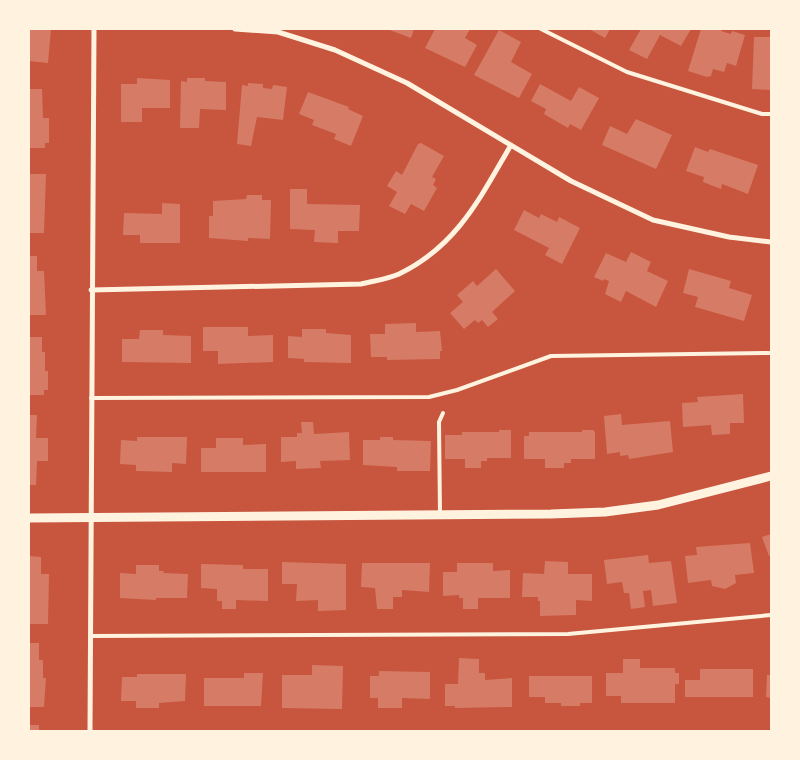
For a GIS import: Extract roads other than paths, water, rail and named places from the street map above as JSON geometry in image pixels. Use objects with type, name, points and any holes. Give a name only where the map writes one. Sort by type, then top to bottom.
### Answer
[{"type":"street","points":[[90,731],[91,290],[94,29]]},
{"type":"street","points":[[235,29],[278,32],[335,50],[407,83],[571,181],[653,220],[729,237],[771,242]]},
{"type":"street","points":[[91,290],[361,284],[397,275],[440,248],[463,224],[511,145]]},
{"type":"street","points":[[29,518],[91,519],[605,512],[658,505],[771,476]]},
{"type":"lane","points":[[541,29],[627,72],[762,114],[771,114]]},
{"type":"lane","points":[[91,398],[429,397],[457,390],[550,356],[771,353]]},
{"type":"lane","points":[[440,515],[439,422],[443,413]]},
{"type":"lane","points":[[90,636],[568,634],[771,615]]}]
